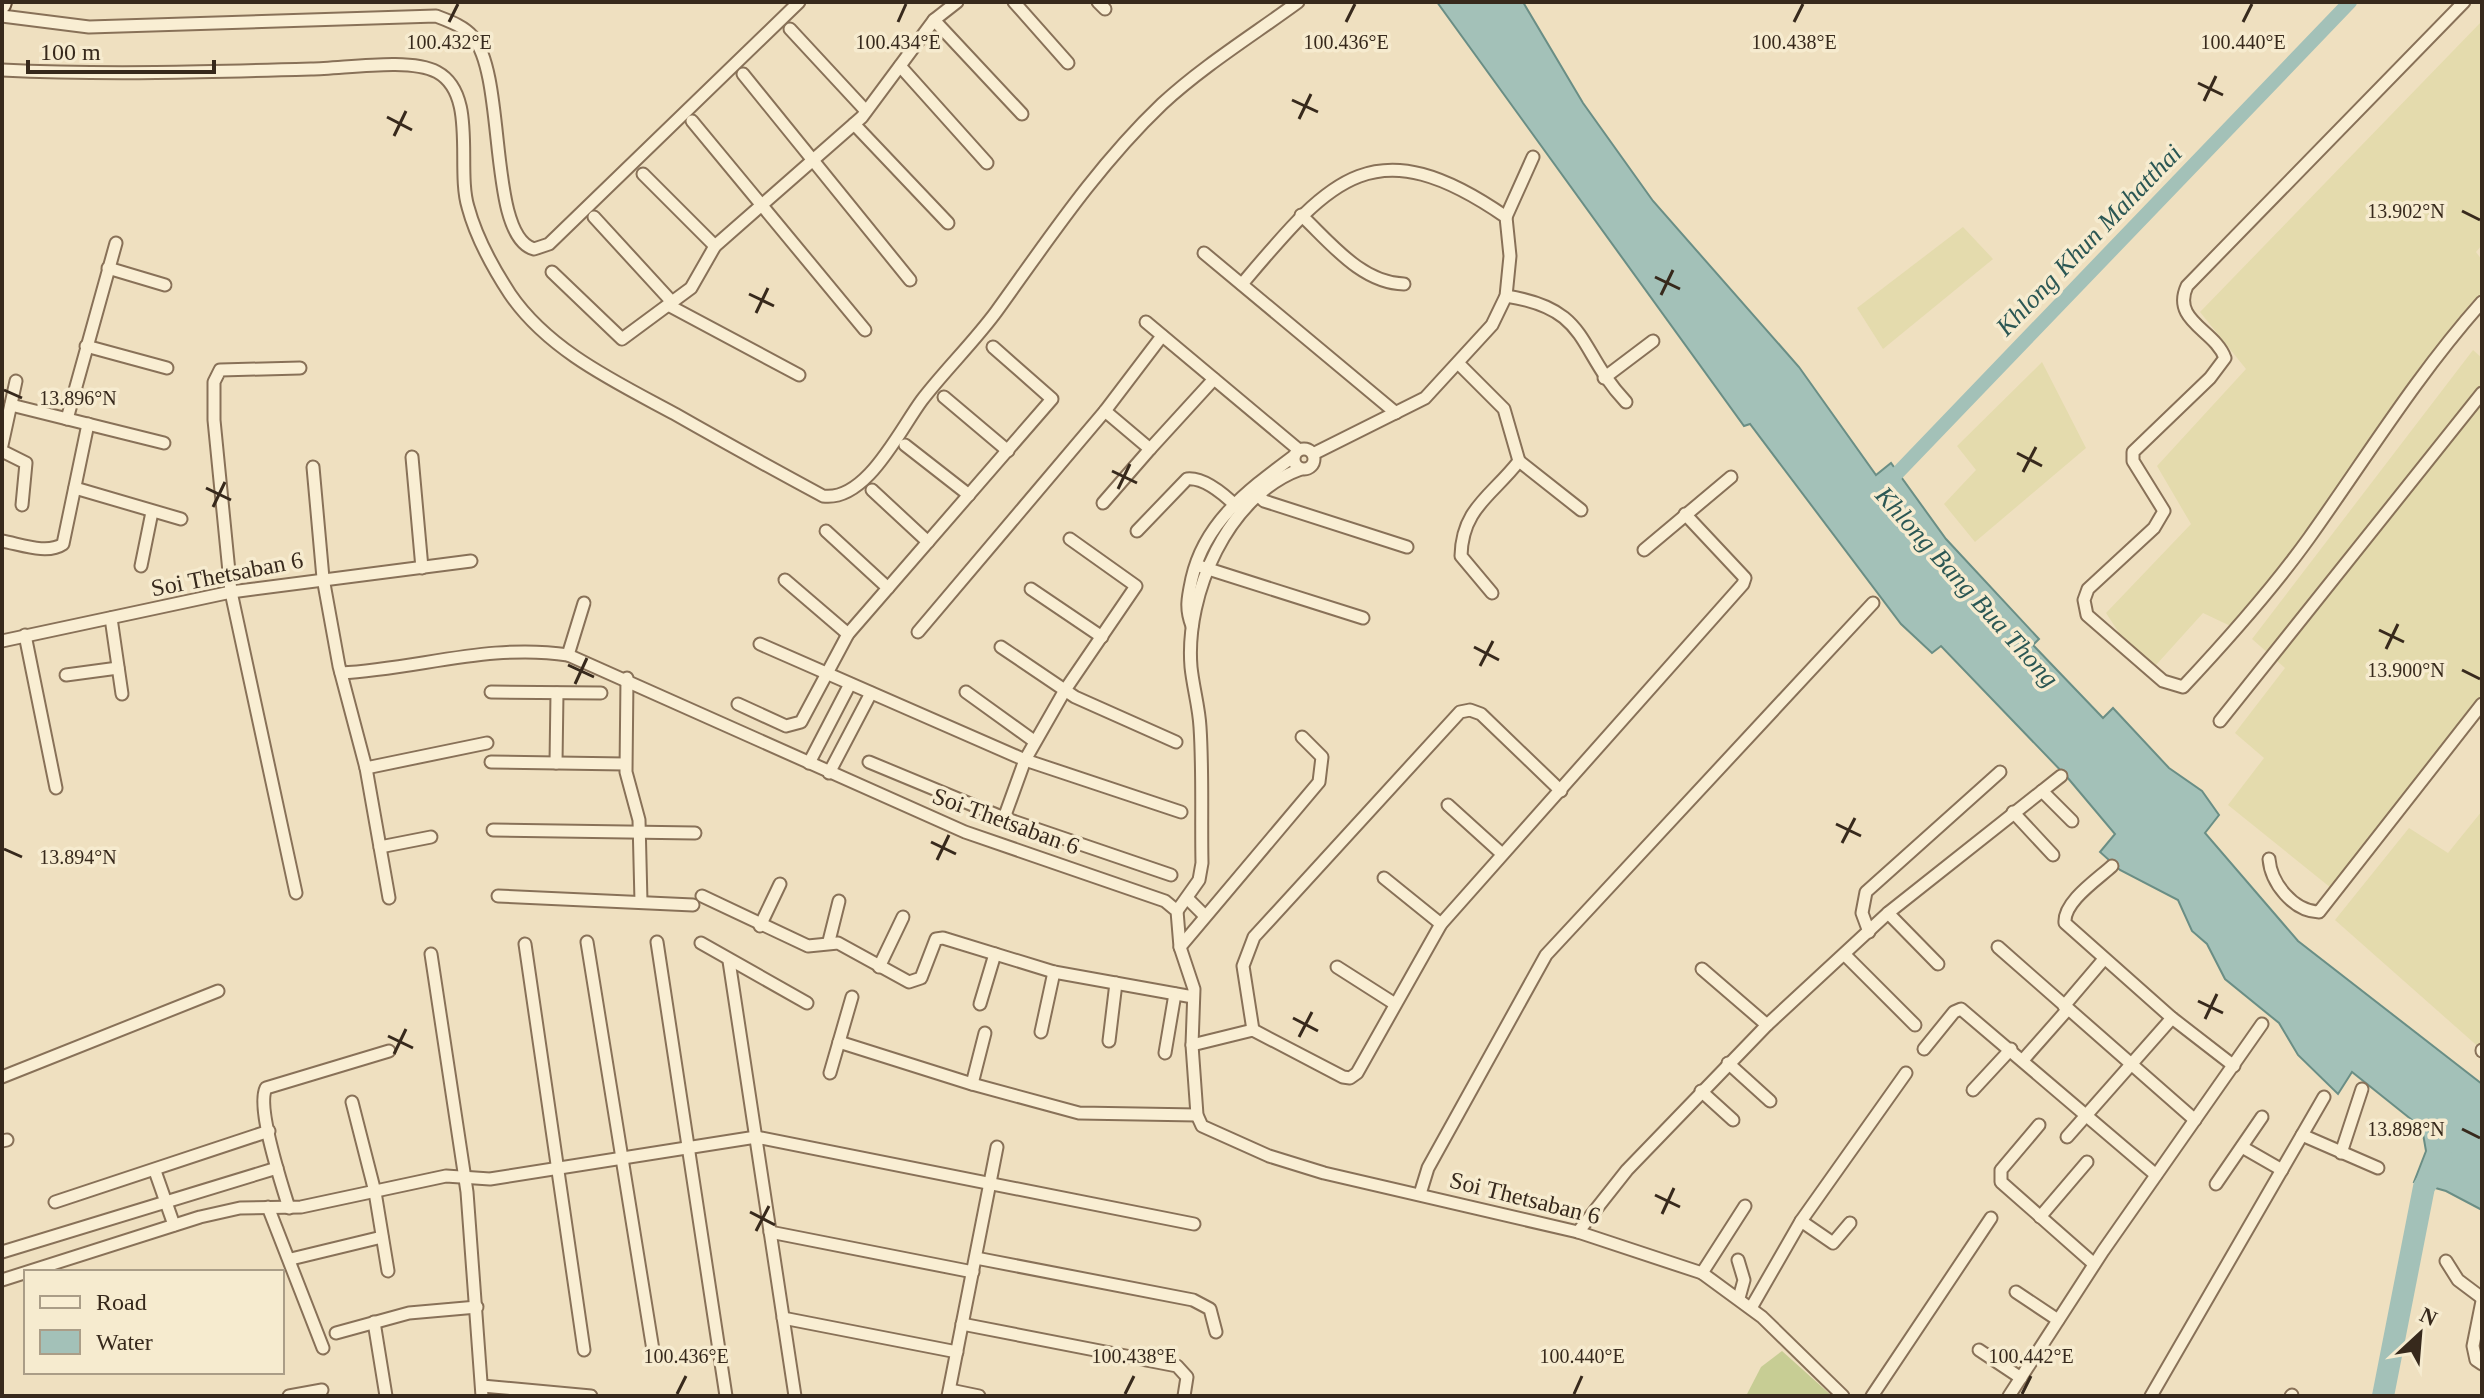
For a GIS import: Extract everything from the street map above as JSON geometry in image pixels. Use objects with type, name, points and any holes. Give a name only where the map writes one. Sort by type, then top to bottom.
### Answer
[{"type":"street","points":[[2,16],[89,27],[436,16],[454,23],[473,37],[490,78],[508,213],[515,235],[527,247],[534,249],[549,244],[799,2]]},
{"type":"street","points":[[552,272],[622,339],[691,288],[715,246],[854,124],[934,20],[957,2]]},
{"type":"street","points":[[1014,2],[1068,63]]},
{"type":"street","points":[[2,70],[247,70],[416,65],[436,71],[452,83],[460,99],[467,205],[491,260],[511,295],[532,319],[556,343],[612,380],[823,496],[836,498],[861,484],[922,400],[994,314],[1064,214],[1151,115],[1174,93],[1298,2]]},
{"type":"street","points":[[2464,2],[2187,286],[2182,297],[2184,313],[2221,348],[2225,358],[2210,378],[2133,452],[2133,461],[2164,511],[2154,528],[2088,589],[2084,600],[2087,615],[2163,681],[2183,687],[2243,624],[2308,539],[2421,376],[2482,302]]},
{"type":"street","points":[[934,20],[1022,114]]},
{"type":"street","points":[[790,29],[866,111]]},
{"type":"street","points":[[900,66],[987,163]]},
{"type":"street","points":[[743,74],[910,280]]},
{"type":"street","points":[[692,121],[865,330]]},
{"type":"street","points":[[854,124],[948,223]]},
{"type":"street","points":[[1313,454],[1425,398],[1492,325],[1506,296],[1510,256],[1506,217],[1533,157]]},
{"type":"street","points":[[1242,284],[1301,215],[1343,181],[1365,173],[1395,170],[1429,176],[1457,187],[1506,217]]},
{"type":"street","points":[[643,174],[715,246]]},
{"type":"street","points":[[1301,215],[1364,273],[1388,284],[1404,284]]},
{"type":"street","points":[[594,217],[670,304],[799,375]]},
{"type":"street","points":[[67,419],[116,243]]},
{"type":"street","points":[[1204,253],[1396,413]]},
{"type":"street","points":[[108,268],[165,285]]},
{"type":"street","points":[[1506,296],[1538,301],[1563,313],[1582,336],[1604,378],[1626,402]]},
{"type":"street","points":[[1146,322],[1296,453]]},
{"type":"street","points":[[918,632],[1105,411],[1162,336]]},
{"type":"street","points":[[1604,378],[1653,341]]},
{"type":"street","points":[[86,346],[167,368]]},
{"type":"street","points":[[738,704],[786,726],[801,722],[848,634],[1052,399],[993,347]]},
{"type":"street","points":[[1459,364],[1504,409],[1519,461],[1581,510]]},
{"type":"street","points":[[296,893],[231,592],[214,420],[216,374],[229,369],[300,368]]},
{"type":"street","points":[[1103,503],[1214,379]]},
{"type":"street","points":[[16,381],[2,448],[26,463],[22,505]]},
{"type":"street","points":[[2220,721],[2482,393]]},
{"type":"street","points":[[944,397],[1008,451]]},
{"type":"street","points":[[11,405],[164,443]]},
{"type":"street","points":[[1105,411],[1150,449]]},
{"type":"street","points":[[2,541],[56,549],[63,544],[88,424]]},
{"type":"street","points":[[905,445],[969,495]]},
{"type":"street","points":[[839,1042],[972,1084],[1079,1113],[1197,1115],[1192,1045],[1193,997],[1180,947],[1177,911],[1199,880],[1202,863],[1201,728],[1191,666],[1192,626],[1186,607],[1211,532],[1296,453],[1306,449],[1313,454]]},
{"type":"street","points":[[1296,453],[1295,464],[1301,469]]},
{"type":"street","points":[[1255,492],[1312,465],[1313,454]]},
{"type":"street","points":[[412,457],[422,568]]},
{"type":"street","points":[[1492,593],[1461,556],[1462,534],[1478,505],[1519,461]]},
{"type":"street","points":[[313,467],[323,578],[471,561]]},
{"type":"street","points":[[1644,550],[1731,477]]},
{"type":"street","points":[[1137,531],[1187,479],[1195,478],[1208,484],[1238,508]]},
{"type":"street","points":[[75,488],[181,519]]},
{"type":"street","points":[[872,490],[928,542]]},
{"type":"street","points":[[1255,492],[1407,547]]},
{"type":"street","points":[[141,566],[152,512]]},
{"type":"street","points":[[1192,1045],[1253,1030],[1350,1078],[1357,1073],[1441,924],[1745,581],[1685,514]]},
{"type":"street","points":[[826,531],[888,588]]},
{"type":"street","points":[[1004,818],[1034,741],[1136,586],[1070,539]]},
{"type":"street","points":[[1201,567],[1363,618]]},
{"type":"street","name":"Soi Thetsaban 6","points":[[2,641],[231,592],[323,578],[341,673],[480,652],[536,650],[568,655],[627,678],[829,773],[965,832],[1165,901],[1177,911]]},
{"type":"street","points":[[785,580],[848,634]]},
{"type":"street","points":[[1031,589],[1102,637]]},
{"type":"street","points":[[568,655],[584,603]]},
{"type":"street","points":[[1420,1194],[1428,1168],[1546,955],[1873,603]]},
{"type":"street","points":[[111,618],[122,694]]},
{"type":"street","points":[[25,635],[56,788]]},
{"type":"street","points":[[760,644],[1025,760],[1181,812]]},
{"type":"street","points":[[1001,647],[1065,690],[1176,742]]},
{"type":"street","points":[[66,675],[118,668]]},
{"type":"street","points":[[341,673],[366,768],[389,898]]},
{"type":"street","points":[[627,678],[625,764],[640,833],[641,902]]},
{"type":"street","points":[[809,763],[850,684]]},
{"type":"street","points":[[491,692],[601,693]]},
{"type":"street","points":[[966,692],[1034,741]]},
{"type":"street","points":[[556,763],[557,693]]},
{"type":"street","points":[[829,773],[871,693]]},
{"type":"street","points":[[2269,859],[2271,877],[2285,894],[2309,911],[2319,912],[2482,704]]},
{"type":"street","points":[[1253,1030],[1243,966],[1254,937],[1460,712],[1470,710],[1481,714],[1561,791]]},
{"type":"street","points":[[1180,947],[1204,915],[1239,881],[1319,782],[1322,757],[1302,737]]},
{"type":"street","points":[[366,768],[487,743]]},
{"type":"street","points":[[491,762],[625,764]]},
{"type":"street","points":[[869,762],[1004,818],[1171,875]]},
{"type":"street","points":[[1869,932],[1862,913],[1866,892],[2000,772]]},
{"type":"street","points":[[1578,1232],[1627,1170],[1767,1025],[1846,956],[1888,913],[2061,776]]},
{"type":"street","points":[[2042,791],[2072,821]]},
{"type":"street","points":[[1448,805],[1501,853]]},
{"type":"street","points":[[2013,812],[2053,855]]},
{"type":"street","points":[[493,830],[695,833]]},
{"type":"street","points":[[380,847],[431,837]]},
{"type":"street","points":[[2112,866],[2064,914],[2065,923],[2172,1018],[2234,1066]]},
{"type":"street","points":[[1384,878],[1441,924]]},
{"type":"street","points":[[760,926],[780,884]]},
{"type":"street","points":[[498,896],[693,905]]},
{"type":"street","points":[[702,896],[808,946],[829,941],[838,943],[900,979],[916,982],[921,978],[930,948],[936,939],[943,938],[1054,972],[1193,997]]},
{"type":"street","points":[[1187,898],[1204,915]]},
{"type":"street","points":[[829,941],[839,901]]},
{"type":"street","points":[[1888,913],[1938,964]]},
{"type":"street","points":[[879,967],[903,917]]},
{"type":"street","points":[[587,942],[653,1350]]},
{"type":"street","points":[[657,942],[726,1396]]},
{"type":"street","points":[[701,943],[807,1003]]},
{"type":"street","points":[[525,944],[584,1350]]},
{"type":"street","points":[[1998,947],[2131,1067],[2195,1120]]},
{"type":"street","points":[[431,954],[465,1175],[482,1391],[591,1396]]},
{"type":"street","points":[[980,1004],[995,954]]},
{"type":"street","points":[[1846,956],[1915,1025]]},
{"type":"street","points":[[2023,1060],[2104,959]]},
{"type":"street","points":[[729,961],[795,1396]]},
{"type":"street","points":[[1337,967],[1395,1004]]},
{"type":"street","points":[[1702,969],[1767,1025]]},
{"type":"street","points":[[1041,1032],[1054,972]]},
{"type":"street","points":[[1109,1041],[1116,983]]},
{"type":"street","points":[[2,1077],[218,991]]},
{"type":"street","points":[[1165,1053],[1175,994]]},
{"type":"street","points":[[830,1073],[852,997]]},
{"type":"street","points":[[1924,1049],[1954,1012],[1961,1009],[2156,1175]]},
{"type":"street","points":[[2067,1137],[2172,1018]]},
{"type":"street","points":[[2009,1396],[2094,1264],[2262,1024]]},
{"type":"street","points":[[972,1084],[985,1033]]},
{"type":"street","points":[[1973,1090],[2011,1049]]},
{"type":"street","points":[[289,1208],[277,1168],[263,1094],[272,1083],[389,1051]]},
{"type":"street","points":[[1728,1063],[1770,1101]]},
{"type":"street","points":[[1751,1308],[1801,1221],[1906,1073]]},
{"type":"street","points":[[2341,1153],[2362,1089]]},
{"type":"street","points":[[1701,1091],[1733,1120]]},
{"type":"street","points":[[2151,1396],[2324,1097]]},
{"type":"street","points":[[352,1102],[375,1192],[388,1271]]},
{"type":"street","name":"Soi Thetsaban 6","points":[[1197,1115],[1202,1126],[1221,1137],[1269,1156],[1324,1173],[1578,1232],[1702,1273],[1751,1308],[1843,1396]]},
{"type":"street","points":[[2216,1184],[2262,1117]]},
{"type":"street","points":[[2039,1125],[2000,1176],[2001,1182],[2094,1264]]},
{"type":"street","points":[[55,1202],[269,1131]]},
{"type":"street","points":[[2302,1135],[2378,1168]]},
{"type":"street","points":[[33,1270],[174,1225],[240,1208],[289,1208],[465,1175],[490,1179],[756,1137],[1194,1224]]},
{"type":"street","points":[[979,1396],[949,1393],[997,1147]]},
{"type":"street","points":[[2242,1147],[2282,1170]]},
{"type":"street","points":[[2040,1217],[2087,1162]]},
{"type":"street","points":[[2,1252],[277,1168]]},
{"type":"street","points":[[155,1171],[174,1225]]},
{"type":"street","points":[[1702,1273],[1745,1206]]},
{"type":"street","points":[[268,1207],[291,1259],[323,1348]]},
{"type":"street","points":[[1872,1396],[1991,1218]]},
{"type":"street","points":[[1801,1221],[1833,1243],[1850,1223]]},
{"type":"street","points":[[770,1232],[973,1272]]},
{"type":"street","points":[[291,1259],[382,1237]]},
{"type":"street","points":[[976,1258],[1193,1300],[1210,1309],[1216,1332]]},
{"type":"street","points":[[1738,1260],[1744,1280],[1739,1298]]},
{"type":"street","points":[[2446,1261],[2458,1280],[2482,1300],[2473,1346],[2476,1360],[2482,1364]]},
{"type":"street","points":[[2,1280],[24,1273]]},
{"type":"street","points":[[2016,1292],[2058,1320]]},
{"type":"street","points":[[336,1333],[409,1313],[477,1307]]},
{"type":"street","points":[[783,1318],[957,1352]]},
{"type":"street","points":[[374,1322],[386,1396]]},
{"type":"street","points":[[962,1324],[1177,1366],[1187,1377],[1184,1396]]},
{"type":"street","points":[[1979,1350],[2021,1378]]},
{"type":"street","points":[[289,1396],[322,1390]]},
{"type":"shaded area","points":[[2482,21],[2482,245],[2476,252],[2482,260],[2482,305],[2241,631],[2203,613],[2147,675],[2106,613],[2191,524],[2157,466],[2246,369],[2200,312]]},
{"type":"shaded area","points":[[1963,227],[1993,259],[1883,349],[1857,308]]},
{"type":"shaded area","points":[[2473,350],[2482,358],[2482,707],[2336,892],[2228,805],[2264,758],[2235,733],[2285,668],[2252,639]]},
{"type":"shaded area","points":[[2042,362],[2086,448],[1975,542],[1944,504],[1976,470],[1957,446]]},
{"type":"shaded area","points":[[2482,811],[2482,1050],[2335,920],[2409,828],[2448,853]]},
{"type":"green space","points":[[1782,1351],[1832,1396],[1746,1396],[1761,1367]]},
{"type":"water","name":"Khlong Bang Bua Thong","points":[[1437,2],[1523,2],[1583,103],[1653,201],[1799,367],[1876,475],[1891,463],[1946,539],[2039,639],[2033,645],[2103,718],[2113,708],[2169,768],[2202,791],[2219,815],[2205,833],[2298,941],[2482,1084],[2482,1210],[2446,1191],[2414,1182],[2426,1151],[2422,1128],[2352,1072],[2338,1094],[2298,1055],[2279,1023],[2225,979],[2207,944],[2192,931],[2178,900],[2120,870],[2100,852],[2115,834],[2067,777],[1941,646],[1932,653],[1901,624],[1750,424],[1744,426]]},
{"type":"waterway","name":"Khlong Khun Mahatthai","points":[[1885,486],[2350,2]]},
{"type":"waterway","points":[[2383,1396],[2424,1187],[2442,1159]]}]
